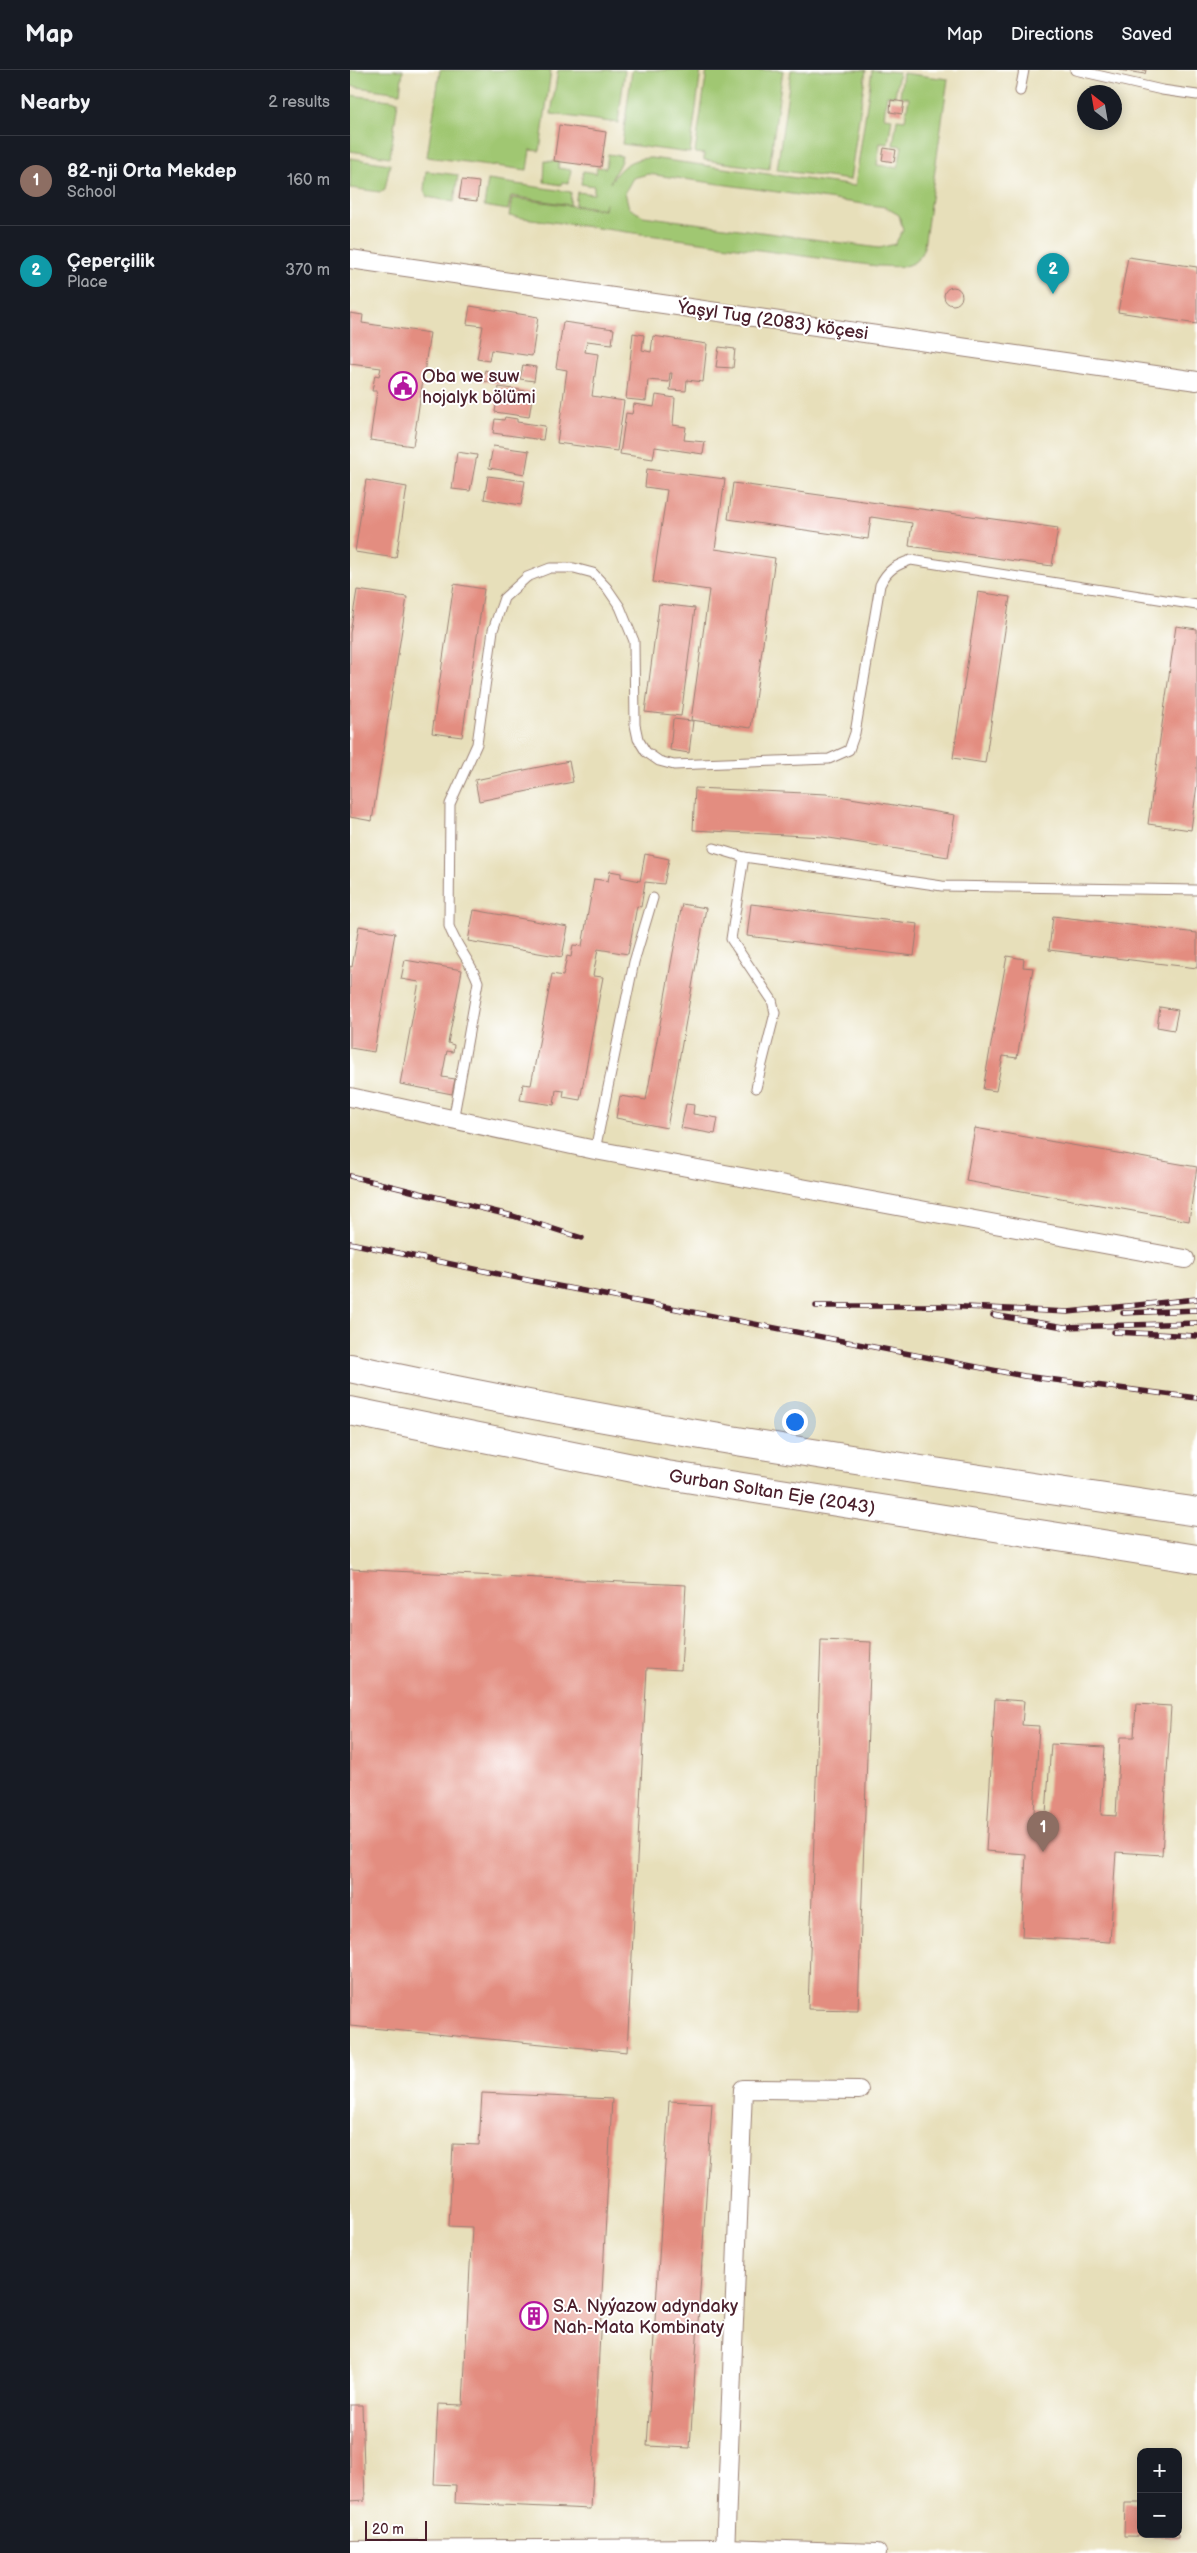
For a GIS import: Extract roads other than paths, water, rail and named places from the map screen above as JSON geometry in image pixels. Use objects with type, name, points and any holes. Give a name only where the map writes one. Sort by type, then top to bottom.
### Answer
[{"type":"highway","points":[[350,1368],[484,1397],[721,1440],[1197,1512]]},
{"type":"highway","name":"Gurban Soltan Eje (2043)","points":[[350,1411],[667,1475],[1197,1559]]},
{"type":"street","name":"Ýaşyl Tug (2083) köçesi","points":[[350,259],[1197,381]]},
{"type":"street","points":[[350,1097],[453,1121],[595,1150],[1185,1259]]},
{"type":"street","points":[[725,2551],[744,2089],[859,2090]]},
{"type":"street","points":[[350,2550],[433,2552],[725,2551],[877,2553]]},
{"type":"lane","points":[[1020,91],[1024,70]]},
{"type":"lane","points":[[1075,70],[1162,90],[1197,95]]},
{"type":"lane","points":[[453,1121],[478,982],[473,965],[454,943],[449,926],[450,804],[477,744],[484,706],[493,630],[504,598],[527,577],[550,568],[574,568],[593,573],[607,588],[620,607],[634,641],[635,725],[638,739],[646,752],[658,761],[674,765],[829,759],[849,750],[855,733],[880,585],[885,575],[896,564],[911,560],[1197,605]]},
{"type":"lane","points":[[714,848],[744,857],[942,886],[1197,890]]},
{"type":"lane","points":[[744,857],[731,938],[772,1000],[775,1013],[756,1088]]},
{"type":"lane","points":[[595,1150],[634,962],[653,898]]},
{"type":"railway","points":[[350,1176],[513,1216],[582,1238]]},
{"type":"railway","points":[[350,1243],[537,1282],[1024,1376],[1197,1398]]},
{"type":"railway","points":[[816,1306],[944,1306],[1068,1312],[1197,1299]]},
{"type":"railway","points":[[1123,1313],[1197,1310]]},
{"type":"railway","points":[[993,1315],[1064,1327],[1197,1323]]},
{"type":"railway","points":[[1114,1332],[1197,1336]]},
{"type":"place","name":"Çeperçilik","points":[[1053,294]]},
{"type":"place","name":"Oba we suw hojalyk bölümi","points":[[403,386]]},
{"type":"place","name":"82-nji Orta Mekdep","points":[[1043,1852]]},
{"type":"place","name":"S.A. Nyýazow adyndaky Nah-Mata Kombinaty","points":[[534,2316]]}]
